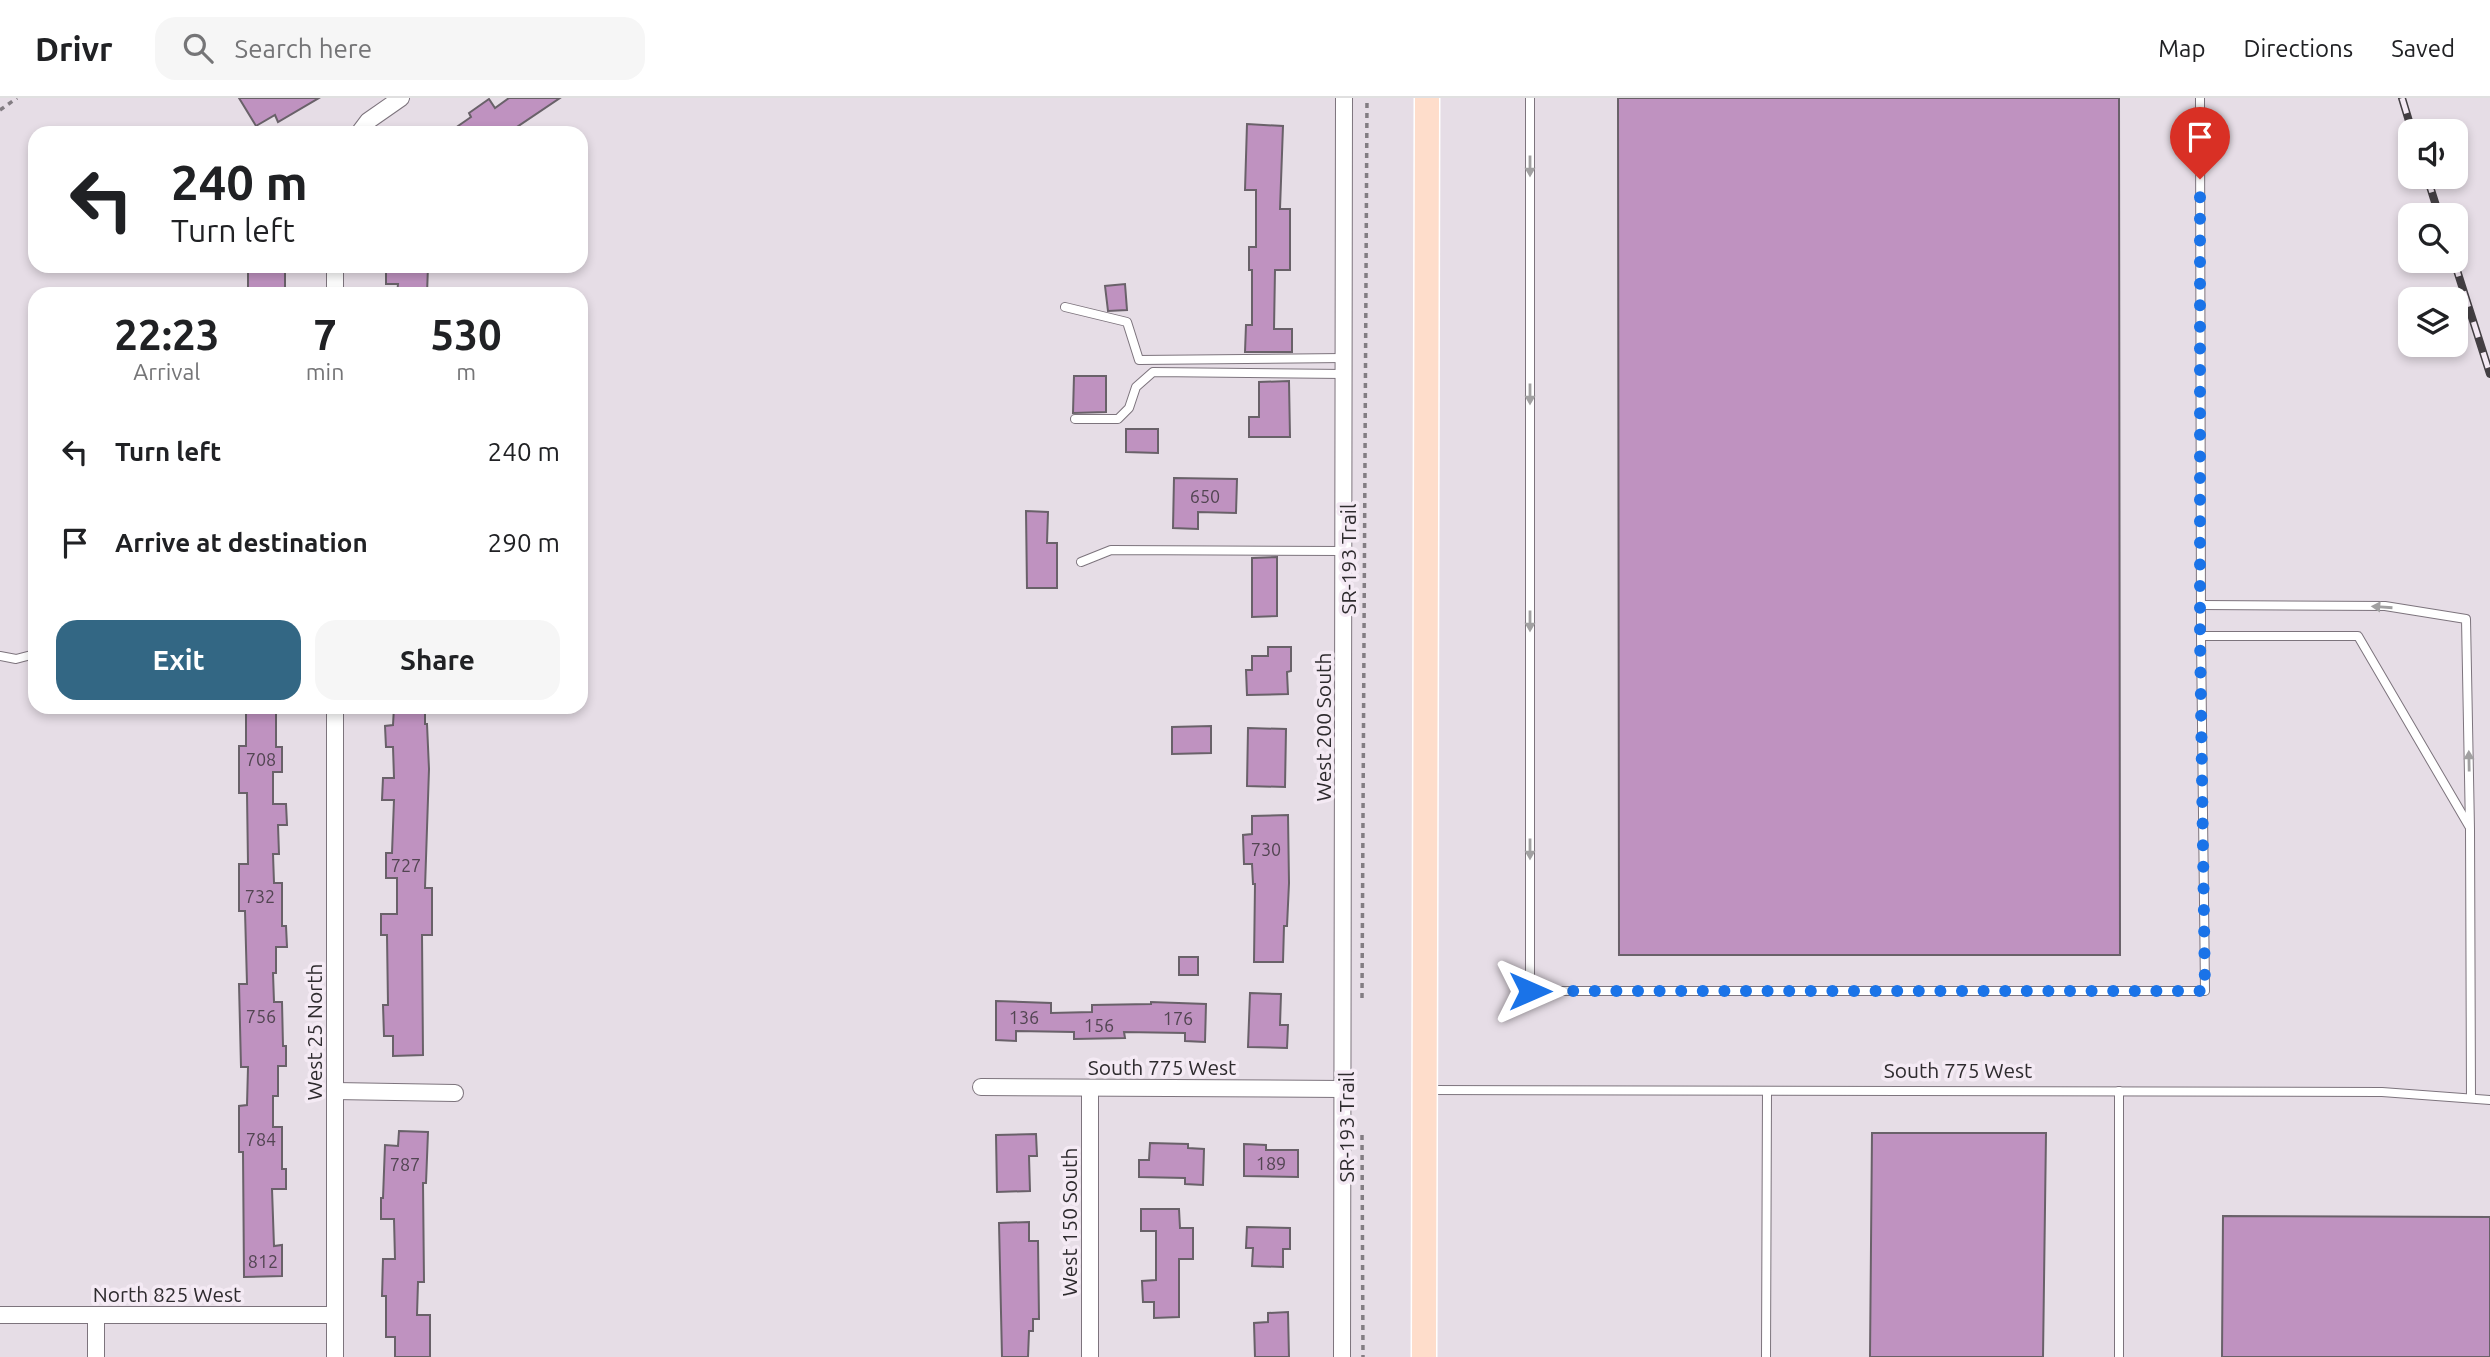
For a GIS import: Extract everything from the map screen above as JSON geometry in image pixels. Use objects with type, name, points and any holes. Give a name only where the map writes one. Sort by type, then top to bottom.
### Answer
[{"type":"main road","points":[[1424,1357],[1427,98]]},
{"type":"street","points":[[364,126],[401,98]]},
{"type":"street","name":"West 200 South","points":[[1342,1357],[1345,98]]},
{"type":"street","name":"West 25 North","points":[[335,714],[335,1357]]},
{"type":"street","name":"South 775 West","points":[[981,1087],[1343,1089]]},
{"type":"street","name":"West 150 South","points":[[1090,1088],[1090,1357]]},
{"type":"street","points":[[335,1091],[456,1093]]},
{"type":"street","name":"North 825 West","points":[[0,1315],[335,1315]]},
{"type":"street","points":[[96,1315],[96,1357]]},
{"type":"lane","points":[[1530,98],[1530,991],[2205,991],[2200,636],[2200,98]]},
{"type":"lane","points":[[1065,307],[1127,322],[1139,360],[1344,366]]},
{"type":"lane","points":[[1075,419],[1118,419],[1129,408],[1136,387],[1153,372],[1344,366]]},
{"type":"lane","points":[[1081,562],[1111,550],[1344,551]]},
{"type":"lane","points":[[2200,605],[2385,606],[2466,619],[2471,1098]]},
{"type":"lane","points":[[2200,636],[2358,636],[2470,829]]},
{"type":"lane","points":[[0,656],[16,659],[28,656]]},
{"type":"lane","name":"South 775 West","points":[[1425,1090],[2382,1092],[2490,1100]]},
{"type":"lane","points":[[1766,1357],[1767,1091]]},
{"type":"lane","points":[[2119,1091],[2119,1357]]},
{"type":"path","points":[[0,110],[18,98]]},
{"type":"path","name":"SR-193 Trail","points":[[1362,1006],[1367,98]]},
{"type":"path","name":"SR-193 Trail","points":[[1362,1130],[1363,1357]]},
{"type":"building","points":[[239,98],[319,98],[278,122],[275,115],[256,126]]},
{"type":"building","points":[[509,98],[560,98],[518,126],[458,126],[471,117],[469,113],[489,99],[495,108]]},
{"type":"building","points":[[1618,98],[2119,98],[2120,955],[1619,955]]},
{"type":"building","points":[[1247,124],[1283,126],[1280,209],[1290,209],[1290,270],[1275,270],[1274,329],[1292,329],[1292,352],[1245,352],[1246,325],[1252,325],[1252,270],[1249,270],[1249,247],[1256,247],[1256,190],[1245,190]]},
{"type":"building","points":[[248,273],[285,273],[285,287],[248,287]]},
{"type":"building","points":[[386,273],[428,273],[427,287],[398,287],[398,284],[386,284]]},
{"type":"building","points":[[1125,284],[1127,310],[1108,311],[1105,286]]},
{"type":"building","points":[[1074,376],[1106,376],[1106,412],[1073,413]]},
{"type":"building","points":[[1289,381],[1290,437],[1249,437],[1249,417],[1259,417],[1259,382]]},
{"type":"building","points":[[1126,429],[1158,429],[1158,453],[1126,452]]},
{"type":"building","points":[[1174,478],[1237,479],[1236,513],[1198,512],[1198,529],[1173,528]]},
{"type":"building","points":[[1026,511],[1048,512],[1047,543],[1057,543],[1057,588],[1027,588]]},
{"type":"building","points":[[1277,557],[1277,616],[1252,617],[1252,558]]},
{"type":"building","points":[[1268,647],[1291,647],[1291,671],[1287,672],[1288,694],[1247,695],[1246,670],[1252,670],[1252,656],[1268,656]]},
{"type":"building","points":[[246,714],[276,714],[276,747],[282,747],[282,772],[273,772],[273,804],[286,804],[287,825],[278,825],[279,854],[273,854],[274,883],[282,883],[282,926],[286,926],[287,947],[276,947],[276,973],[273,973],[274,1002],[282,1002],[283,1046],[286,1046],[286,1066],[278,1066],[278,1096],[273,1096],[273,1127],[282,1127],[282,1169],[286,1169],[286,1189],[272,1189],[274,1246],[282,1245],[282,1276],[244,1277],[243,1152],[239,1152],[239,1106],[247,1105],[248,1067],[241,1067],[239,984],[247,984],[245,911],[239,911],[239,864],[248,864],[247,793],[239,793],[239,746],[246,746]]},
{"type":"building","points":[[394,714],[425,714],[427,724],[429,769],[425,888],[432,888],[432,935],[422,935],[423,1055],[393,1056],[393,1036],[384,1036],[383,1005],[388,1005],[387,935],[381,935],[381,914],[397,914],[397,878],[386,878],[386,853],[392,853],[394,800],[382,800],[383,778],[394,778],[393,747],[386,747],[385,726],[393,725]]},
{"type":"building","points":[[1211,726],[1211,753],[1172,754],[1172,727]]},
{"type":"building","points":[[1248,728],[1286,729],[1285,787],[1247,786]]},
{"type":"building","points":[[1288,815],[1289,883],[1283,962],[1254,962],[1255,884],[1252,864],[1244,864],[1243,835],[1252,834],[1252,816]]},
{"type":"building","points":[[1179,957],[1198,957],[1198,975],[1179,975]]},
{"type":"building","points":[[1250,993],[1281,994],[1280,1025],[1288,1025],[1287,1048],[1248,1047]]},
{"type":"building","points":[[996,1001],[1051,1003],[1051,1013],[1092,1012],[1092,1005],[1151,1002],[1206,1004],[1205,1042],[1185,1041],[1185,1033],[1124,1032],[1125,1038],[1074,1039],[1074,1032],[1016,1031],[1016,1041],[996,1040]]},
{"type":"building","points":[[399,1131],[428,1132],[426,1183],[423,1183],[424,1282],[418,1282],[417,1315],[430,1315],[430,1357],[395,1357],[395,1337],[386,1337],[386,1296],[382,1296],[383,1259],[395,1259],[394,1219],[381,1219],[381,1198],[385,1145],[398,1146]]},
{"type":"building","points":[[1872,1133],[2046,1133],[2043,1357],[1870,1357]]},
{"type":"building","points":[[1036,1134],[1037,1156],[1029,1156],[1030,1191],[997,1192],[996,1135]]},
{"type":"building","points":[[1150,1143],[1188,1144],[1188,1148],[1204,1149],[1203,1185],[1185,1184],[1185,1178],[1139,1177],[1139,1160],[1149,1160]]},
{"type":"building","points":[[1244,1144],[1266,1145],[1266,1150],[1298,1150],[1298,1177],[1244,1176]]},
{"type":"building","points":[[1141,1209],[1179,1209],[1180,1228],[1193,1228],[1193,1259],[1179,1259],[1179,1317],[1154,1318],[1154,1302],[1143,1302],[1142,1281],[1156,1280],[1156,1231],[1141,1231]]},
{"type":"building","points":[[2223,1216],[2490,1217],[2490,1357],[2222,1357]]},
{"type":"building","points":[[1029,1222],[1029,1241],[1038,1241],[1039,1319],[1033,1319],[1033,1331],[1029,1331],[1028,1357],[1002,1357],[999,1223]]},
{"type":"building","points":[[1247,1227],[1290,1228],[1290,1249],[1283,1249],[1283,1267],[1252,1266],[1253,1248],[1246,1248]]},
{"type":"building","points":[[1288,1312],[1289,1357],[1255,1357],[1254,1323],[1268,1322],[1268,1313]]},
{"type":"railway","points":[[2402,98],[2408,119]]},
{"type":"railway","points":[[2431,189],[2435,203]]},
{"type":"railway","points":[[2458,273],[2490,374]]},
{"type":"route","points":[[1530,991],[2205,991],[2200,636],[2200,179]]}]
